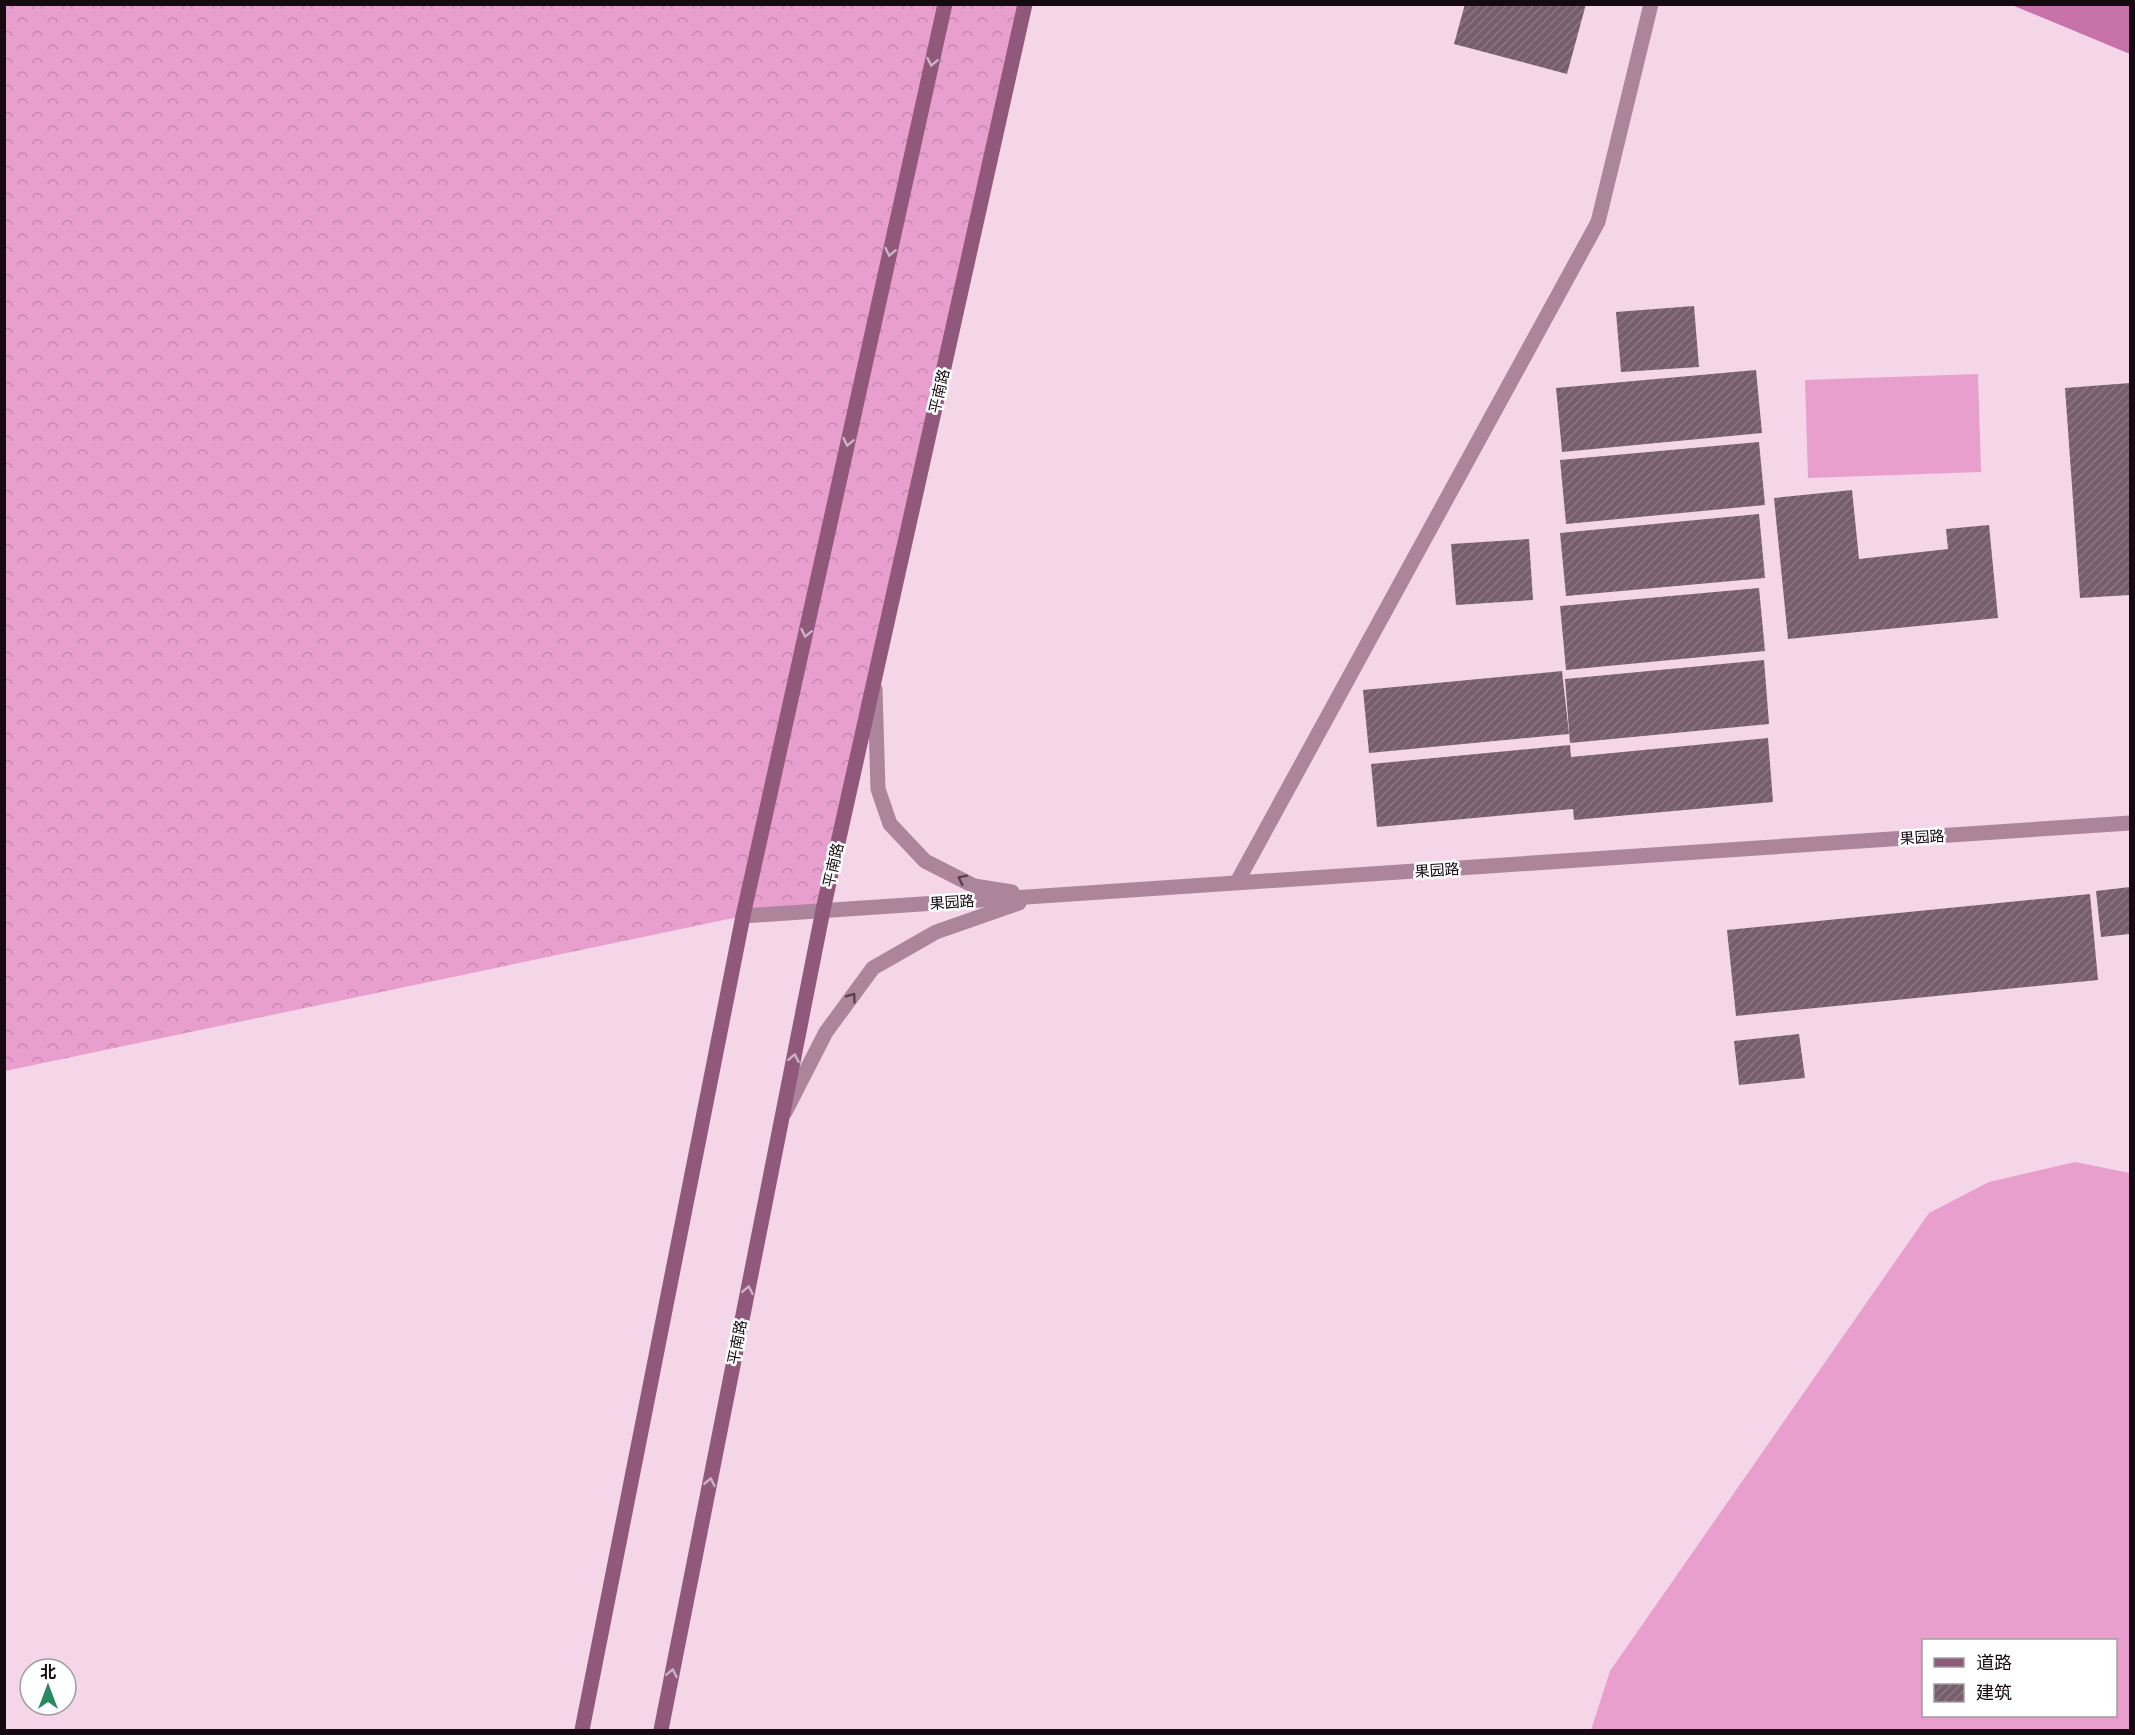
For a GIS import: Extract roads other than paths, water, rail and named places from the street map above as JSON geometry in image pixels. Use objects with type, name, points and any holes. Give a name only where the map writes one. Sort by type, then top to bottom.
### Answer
[{"type":"main road","points":[[582,1731],[743,916],[945,4]]},
{"type":"main road","name":"平南路","points":[[661,1731],[823,910],[1025,4]]},
{"type":"street","points":[[1237,882],[1598,222],[1651,4]]},
{"type":"street","points":[[875,677],[878,789],[890,824],[925,861],[974,886],[1039,896]]},
{"type":"street","name":"果园路","points":[[743,916],[2130,823]]},
{"type":"street","points":[[781,1120],[826,1032],[873,968],[936,932],[1039,896]]}]
